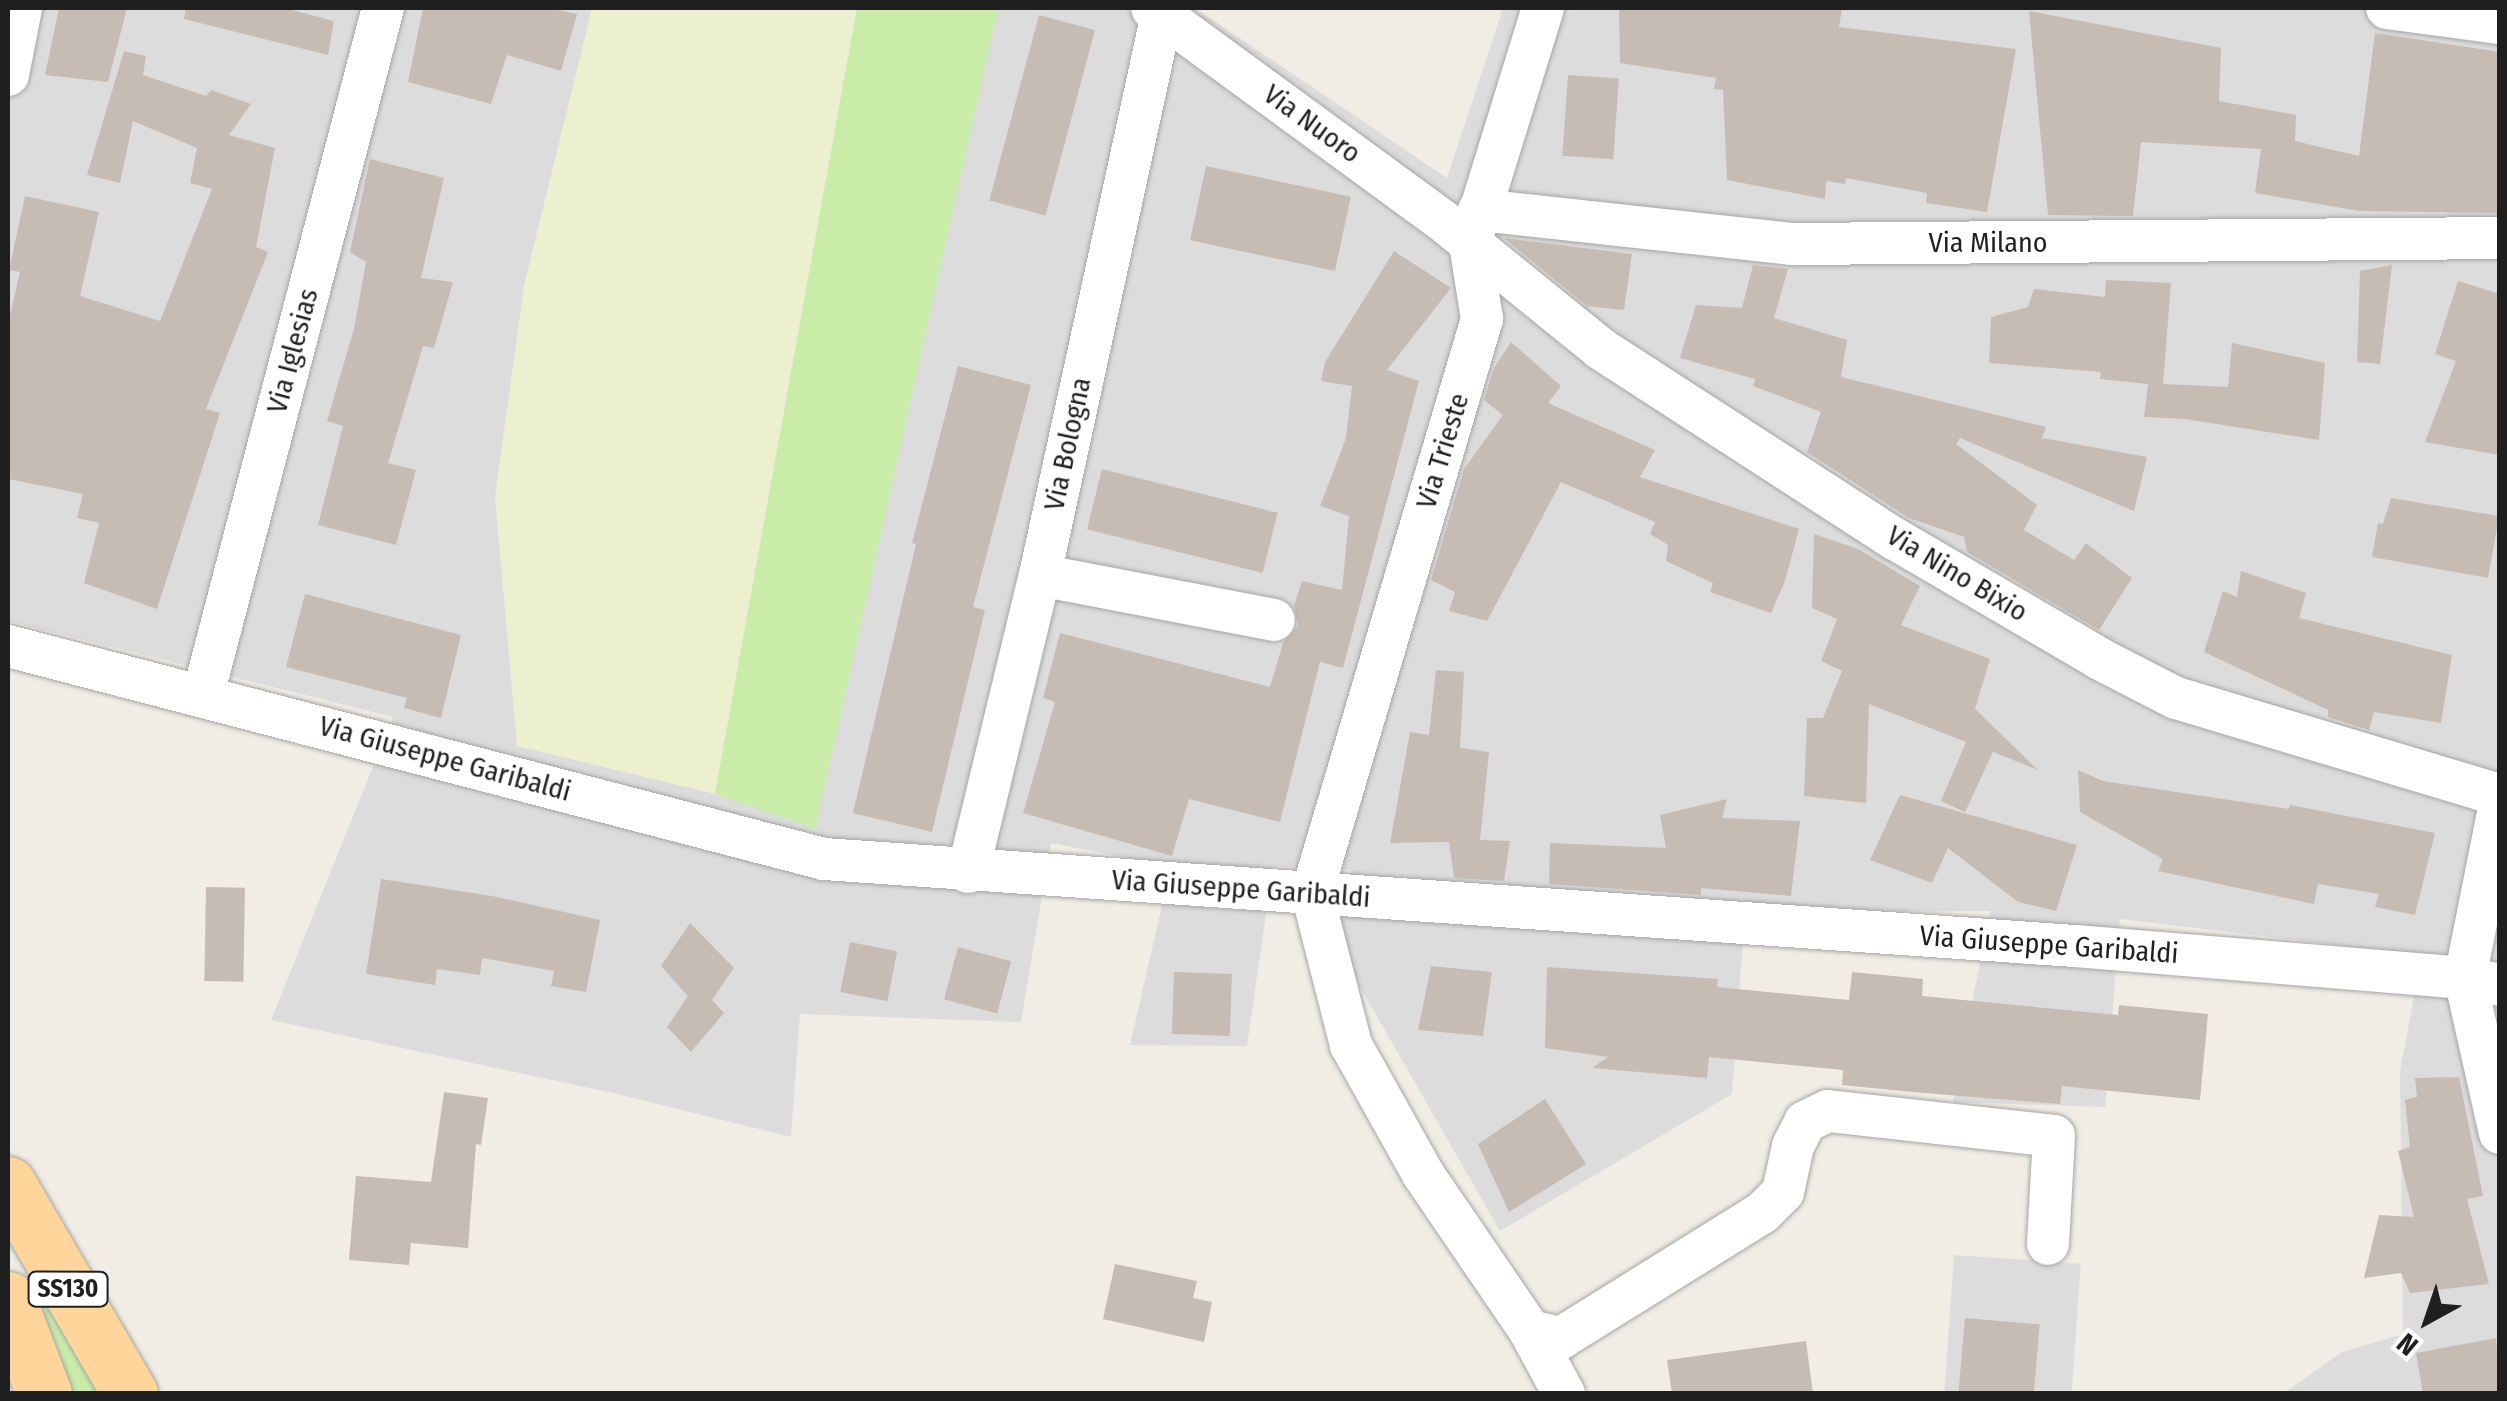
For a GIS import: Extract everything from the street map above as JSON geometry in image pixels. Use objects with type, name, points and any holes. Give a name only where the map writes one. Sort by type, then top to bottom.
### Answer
[{"type":"main road","name":"SS130","points":[[8,1184],[130,1394]]},
{"type":"main road","name":"SS130","points":[[8,1300],[44,1394]]},
{"type":"street","points":[[8,75],[21,8]]},
{"type":"street","name":"Via Iglesias","points":[[204,695],[383,8]]},
{"type":"street","name":"Via Trieste","points":[[1312,893],[1482,319],[1475,227],[1542,8]]},
{"type":"street","points":[[2387,8],[2500,23]]},
{"type":"street","name":"Via Nuoro","points":[[1157,11],[1475,227]]},
{"type":"street","name":"Via Bologna","points":[[968,872],[1040,575],[1157,11]]},
{"type":"street","name":"Via Milano","points":[[1475,227],[1791,244],[2500,238]]},
{"type":"street","name":"Via Nino Bixio","points":[[1475,227],[1602,348],[1895,539],[2100,660],[2176,698],[2500,795]]},
{"type":"street","points":[[1040,575],[1274,620]]},
{"type":"street","name":"Via Giuseppe Garibaldi","points":[[8,646],[824,859],[2482,981]]},
{"type":"street","points":[[2500,803],[2482,981],[2500,1133]]},
{"type":"street","points":[[1312,893],[1351,1045],[1423,1174],[1530,1332],[1564,1394]]},
{"type":"street","points":[[1530,1332],[1560,1338],[1762,1214],[1783,1192],[1793,1146],[1806,1122],[1828,1110],[2054,1136],[2048,1244]]},
{"type":"shaded area","points":[[8,8],[1195,8],[1447,178],[1503,8],[2499,8],[2499,1393],[2284,1393],[2342,1352],[2403,1334],[2400,1071],[2422,955],[2120,919],[2105,1107],[1953,1102],[1990,911],[1745,912],[1732,1094],[1500,1231],[1336,945],[1352,870],[1273,866],[1247,1046],[1130,1045],[1171,866],[1051,843],[1021,1022],[800,1014],[791,1137],[613,1093],[271,1020],[393,717],[8,621]]},
{"type":"shaded area","points":[[1954,1255],[2081,1264],[2072,1394],[1944,1394]]},
{"type":"green space","points":[[592,8],[857,8],[715,794],[517,746],[495,497],[524,286]]},
{"type":"green space","points":[[857,8],[998,8],[815,829],[715,794]]},
{"type":"green space","points":[[40,1294],[100,1393],[64,1393],[40,1320]]},
{"type":"building","points":[[59,8],[127,8],[108,82],[45,75]]},
{"type":"building","points":[[186,8],[284,8],[334,21],[328,55],[184,19]]},
{"type":"building","points":[[423,8],[549,8],[577,14],[561,71],[507,55],[491,104],[408,82]]},
{"type":"building","points":[[1619,8],[1842,8],[1839,27],[2016,49],[1987,212],[1926,203],[1927,193],[1846,178],[1845,184],[1826,181],[1825,199],[1727,180],[1723,90],[1714,89],[1716,78],[1620,63]]},
{"type":"building","points":[[2029,11],[2221,48],[2219,101],[2296,115],[2295,141],[2359,156],[2375,33],[2500,52],[2500,213],[2359,211],[2255,193],[2261,149],[2141,142],[2133,216],[2048,215]]},
{"type":"building","points":[[1039,15],[1095,30],[1045,215],[989,200]]},
{"type":"building","points":[[124,51],[146,56],[143,75],[206,96],[211,90],[251,104],[229,135],[275,148],[256,247],[268,252],[206,409],[220,413],[157,609],[84,583],[99,523],[77,518],[83,494],[8,479],[8,323],[20,272],[9,270],[25,196],[99,212],[80,296],[160,321],[212,189],[190,183],[197,148],[133,121],[120,183],[87,175]]},
{"type":"building","points":[[1568,75],[1619,79],[1613,159],[1562,156]]},
{"type":"building","points":[[370,159],[444,178],[421,278],[453,282],[434,348],[423,346],[388,463],[416,470],[396,545],[318,525],[343,426],[327,421],[354,329],[366,262],[350,252]]},
{"type":"building","points":[[1206,166],[1351,197],[1335,271],[1190,240]]},
{"type":"building","points":[[1504,238],[1632,254],[1624,310],[1587,306]]},
{"type":"building","points":[[1394,251],[1451,288],[1387,370],[1419,381],[1343,668],[1320,662],[1280,822],[1189,799],[1172,856],[1023,813],[1055,702],[1043,698],[1060,633],[1270,687],[1283,643],[1298,626],[1294,606],[1302,581],[1342,590],[1349,516],[1320,506],[1346,438],[1352,386],[1321,381],[1325,362]]},
{"type":"building","points":[[1753,265],[1788,269],[1774,318],[1847,340],[1841,377],[2046,427],[2042,438],[2147,457],[2134,511],[1960,438],[1956,444],[2037,505],[2024,530],[2074,560],[2086,543],[2132,578],[2099,630],[1967,552],[1964,537],[1909,518],[1807,452],[1821,412],[1753,386],[1755,379],[1680,358],[1696,305],[1742,308]]},
{"type":"building","points":[[2392,265],[2380,364],[2357,362],[2360,271]]},
{"type":"building","points":[[2106,280],[2171,283],[2163,384],[2228,387],[2232,343],[2325,363],[2319,440],[2185,419],[2144,417],[2148,384],[2100,379],[2101,372],[1989,363],[1991,317],[2028,307],[2034,289],[2105,297]]},
{"type":"building","points":[[2458,281],[2500,294],[2500,455],[2425,442],[2456,361],[2435,354]]},
{"type":"building","points":[[1511,342],[1561,386],[1548,403],[1655,450],[1640,477],[1799,529],[1785,581],[1771,613],[1710,592],[1713,583],[1666,561],[1668,545],[1650,534],[1655,522],[1561,482],[1487,621],[1449,611],[1455,592],[1431,580],[1464,469],[1503,415],[1484,400],[1494,368]]},
{"type":"building","points":[[958,366],[1031,385],[973,607],[985,610],[932,832],[853,813],[916,544],[912,543]]},
{"type":"building","points":[[1102,469],[1278,513],[1263,573],[1087,529]]},
{"type":"building","points":[[2391,498],[2499,516],[2488,578],[2372,557],[2378,523],[2383,524]]},
{"type":"building","points":[[1814,534],[1858,549],[1920,586],[1901,625],[1990,659],[1975,709],[2038,770],[1993,752],[1965,812],[1941,801],[1966,742],[1869,704],[1866,803],[1804,796],[1807,718],[1823,718],[1842,671],[1821,661],[1837,619],[1812,608]]},
{"type":"building","points":[[2241,571],[2306,593],[2299,618],[2452,655],[2441,723],[2374,712],[2369,730],[2328,717],[2328,710],[2204,652],[2223,591],[2237,597]]},
{"type":"building","points":[[305,594],[461,635],[441,718],[404,708],[407,698],[286,667]]},
{"type":"building","points":[[1436,670],[1464,672],[1460,748],[1489,752],[1480,840],[1510,841],[1504,881],[1454,878],[1449,842],[1390,843],[1410,732],[1429,735]]},
{"type":"building","points":[[2078,770],[2103,781],[2289,809],[2290,805],[2435,833],[2415,915],[2375,907],[2379,894],[2318,884],[2314,904],[2158,871],[2163,859],[2080,812]]},
{"type":"building","points":[[1900,795],[2077,845],[2056,911],[2018,902],[1948,848],[1932,883],[1870,860]]},
{"type":"building","points":[[1727,799],[1722,818],[1800,821],[1791,896],[1701,888],[1701,895],[1549,884],[1550,843],[1666,848],[1660,815]]},
{"type":"building","points":[[381,879],[492,896],[600,920],[586,992],[551,986],[554,971],[482,958],[480,975],[437,969],[435,985],[366,974]]},
{"type":"building","points":[[206,887],[245,888],[243,982],[204,981]]},
{"type":"building","points":[[690,923],[734,968],[712,1000],[724,1013],[691,1052],[667,1027],[688,996],[661,966]]},
{"type":"building","points":[[850,942],[897,951],[887,1001],[840,992]]},
{"type":"building","points":[[958,947],[1011,961],[997,1013],[944,999]]},
{"type":"building","points":[[1431,966],[1492,972],[1483,1036],[1418,1030]]},
{"type":"building","points":[[1547,967],[1718,979],[1717,987],[1849,1000],[1852,972],[1923,979],[1922,996],[2118,1015],[2119,1005],[2208,1014],[2200,1100],[2062,1086],[2060,1104],[1912,1092],[1842,1085],[1843,1070],[1709,1057],[1707,1078],[1592,1068],[1608,1057],[1545,1048]]},
{"type":"building","points":[[1174,972],[1232,974],[1230,1036],[1172,1034]]},
{"type":"building","points":[[2459,1077],[2483,1196],[2467,1199],[2489,1284],[2410,1293],[2401,1273],[2364,1278],[2379,1215],[2414,1217],[2398,1151],[2410,1147],[2405,1100],[2417,1097],[2415,1078]]},
{"type":"building","points":[[444,1092],[488,1098],[481,1145],[476,1144],[468,1248],[411,1243],[409,1265],[349,1260],[356,1176],[431,1182]]},
{"type":"building","points":[[1545,1099],[1586,1164],[1509,1212],[1478,1144]]},
{"type":"building","points":[[1115,1264],[1197,1281],[1193,1298],[1212,1302],[1204,1342],[1103,1319]]},
{"type":"building","points":[[1965,1318],[2040,1325],[2034,1394],[1958,1394]]},
{"type":"building","points":[[2496,1338],[2500,1394],[2423,1394],[2416,1353]]},
{"type":"building","points":[[1806,1341],[1813,1394],[1672,1394],[1667,1360]]}]
